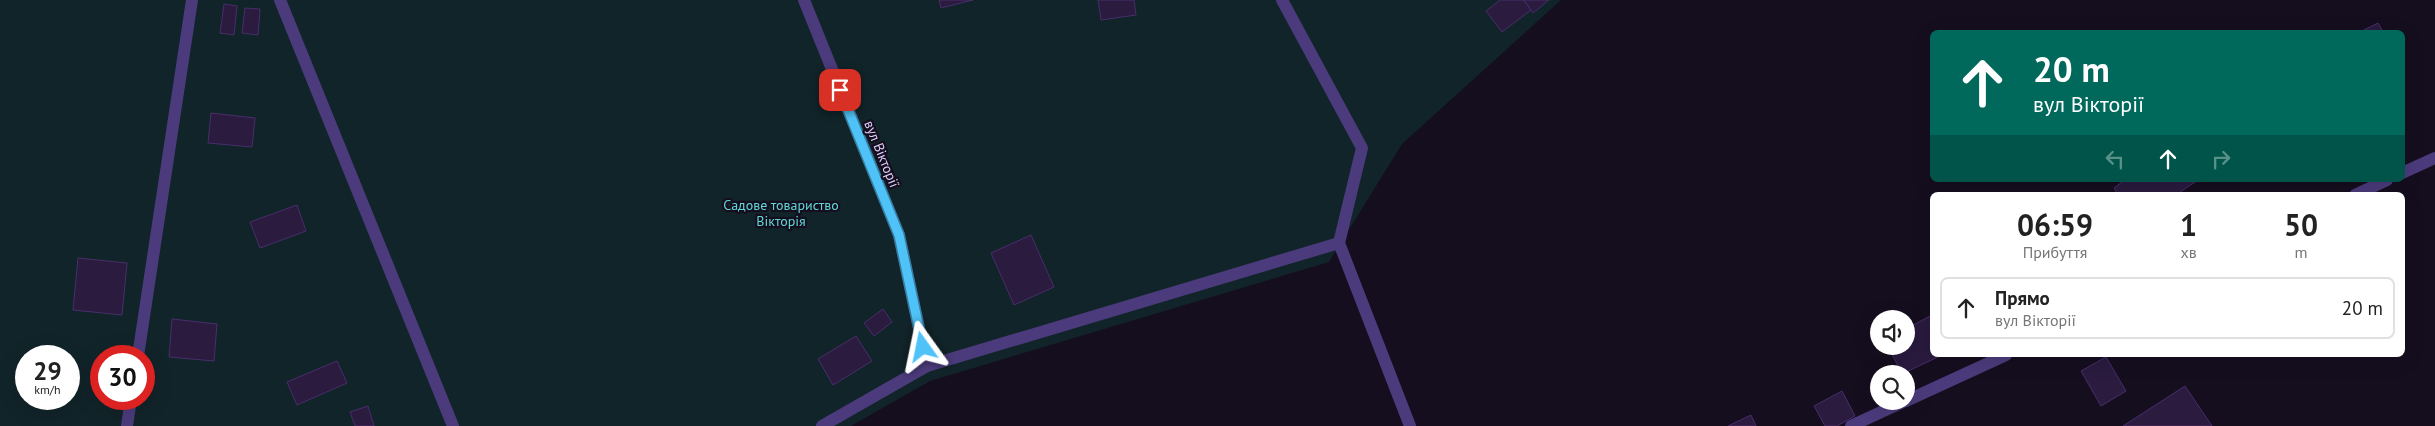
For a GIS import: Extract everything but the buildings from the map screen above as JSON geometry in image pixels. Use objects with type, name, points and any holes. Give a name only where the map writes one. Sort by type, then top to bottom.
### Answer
[{"type":"street","points":[[140,345],[192,0]]},
{"type":"street","points":[[280,0],[453,426]]},
{"type":"street","name":"вул Вікторії","points":[[804,0],[899,235],[926,366]]},
{"type":"street","points":[[1282,0],[1362,148],[1339,243],[1410,426]]},
{"type":"street","points":[[2405,172],[2435,158]]},
{"type":"street","points":[[2361,192],[2383,182]]},
{"type":"street","points":[[822,426],[926,366],[1339,243]]},
{"type":"street","points":[[1915,397],[2002,357]]},
{"type":"street","points":[[127,426],[129,410]]},
{"type":"street","points":[[1851,426],[1886,410]]},
{"type":"green space","name":"Садове товариство Вікторія","points":[[0,0],[1561,0],[1402,144],[1329,262],[930,381],[851,426],[0,426]]},
{"type":"route","points":[[840,90],[899,235],[923,347]]}]
